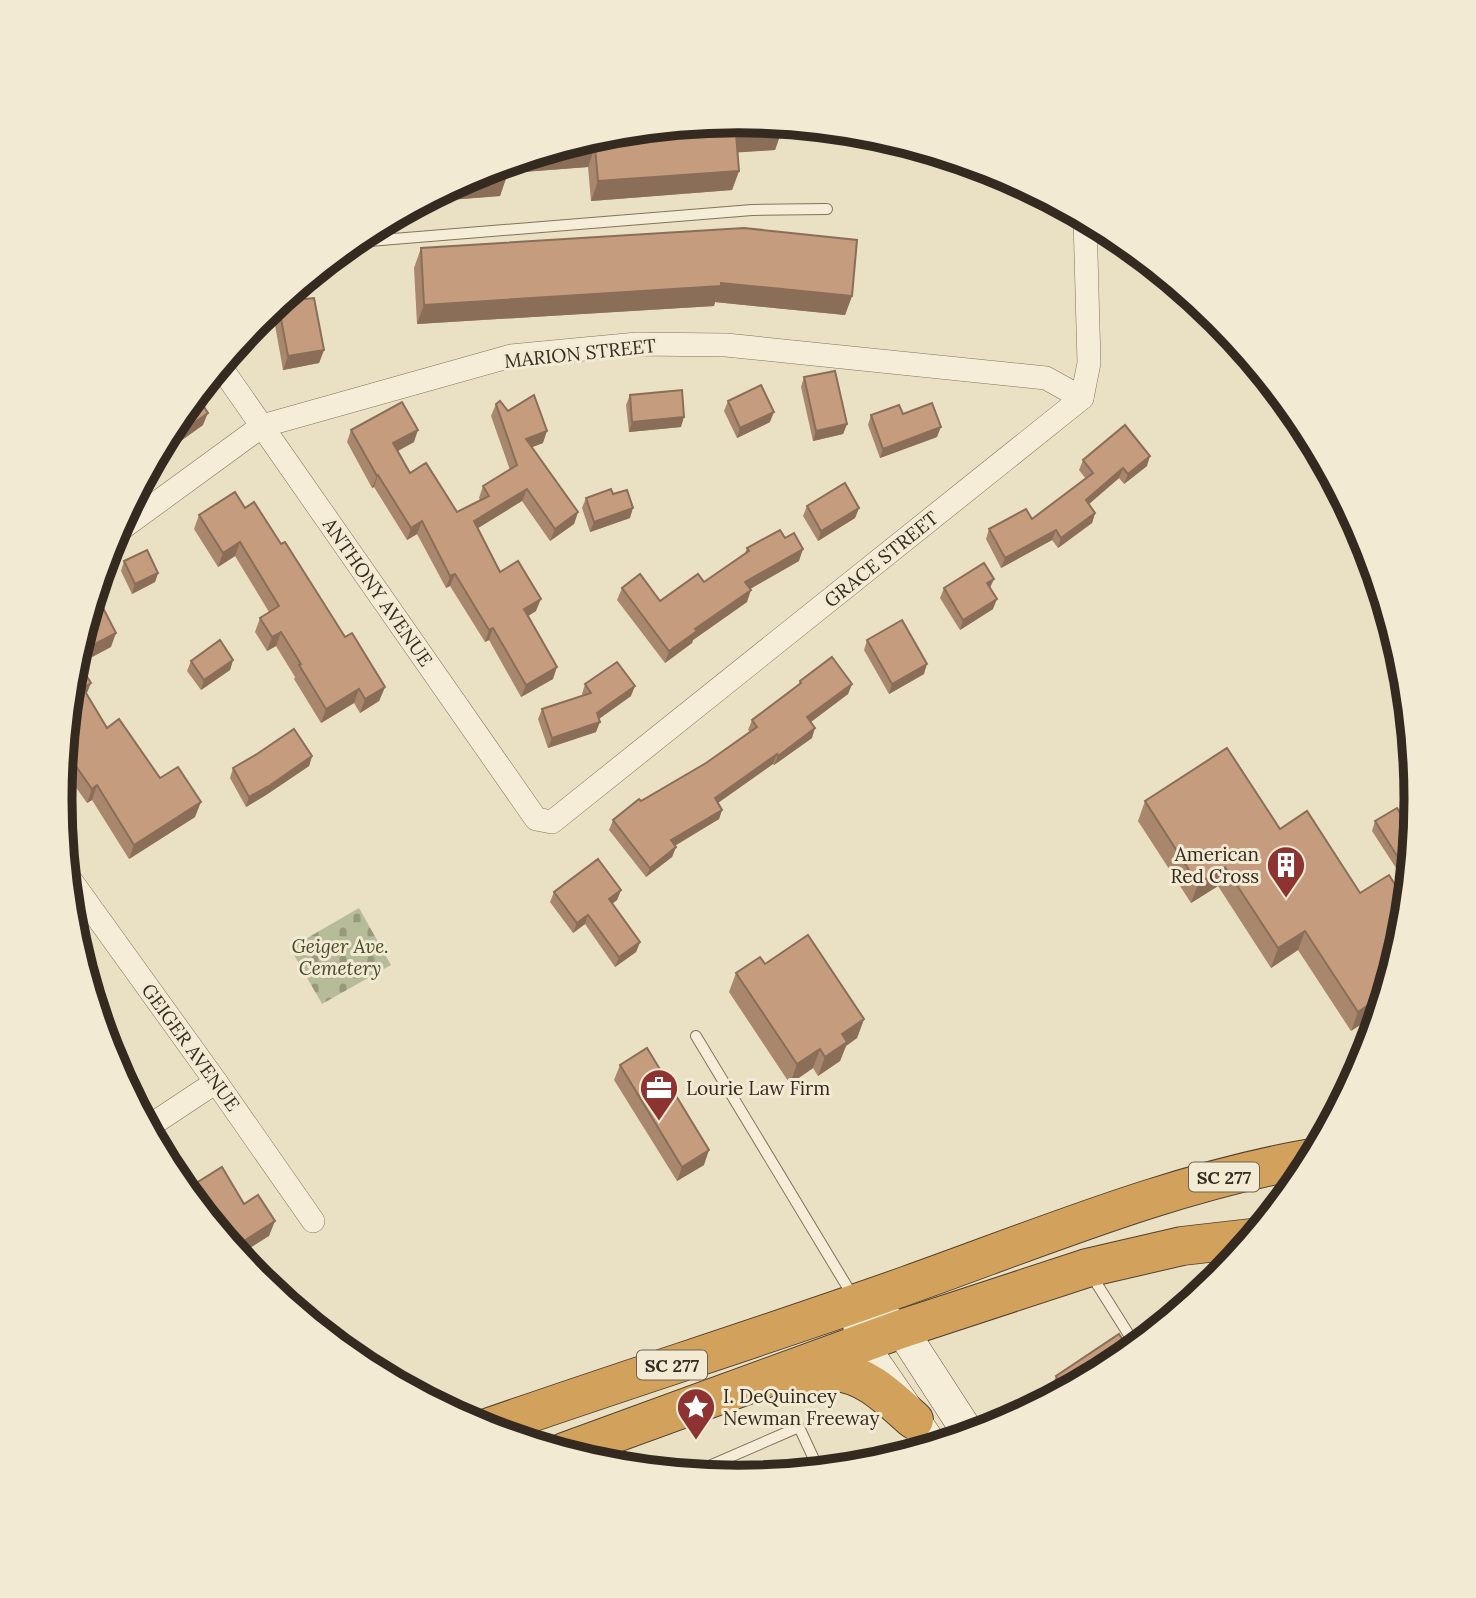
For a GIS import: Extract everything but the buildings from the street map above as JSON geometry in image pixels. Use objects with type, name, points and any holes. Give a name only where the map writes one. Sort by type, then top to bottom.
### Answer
[{"type":"highway","name":"SC 277","points":[[503,1422],[857,1303],[1138,1203],[1198,1184],[1297,1161]]},
{"type":"highway","name":"SC 277","points":[[581,1446],[901,1329],[1087,1268],[1182,1246],[1237,1240]]},
{"type":"highway","points":[[752,1383],[831,1372],[852,1375],[876,1388],[923,1433]]},
{"type":"main road","points":[[857,1303],[901,1329],[964,1426]]},
{"type":"main road","points":[[857,1303],[862,1343],[923,1433]]},
{"type":"street","points":[[1082,398],[1089,363],[1085,231]]},
{"type":"street","name":"MARION STREET","points":[[133,520],[262,426],[511,356],[637,344],[726,345],[1046,378],[1082,398]]},
{"type":"street","name":"ANTHONY AVENUE","points":[[225,374],[536,819]]},
{"type":"street","name":"GRACE STREET","points":[[536,819],[552,822],[1082,398]]},
{"type":"street","name":"GEIGER AVENUE","points":[[78,890],[313,1221]]},
{"type":"street","points":[[155,1122],[216,1082]]},
{"type":"lane","points":[[375,240],[752,210],[827,209]]},
{"type":"lane","points":[[696,1036],[857,1303]]},
{"type":"lane","points":[[1087,1268],[1131,1337]]},
{"type":"lane","points":[[713,1464],[799,1427],[815,1461]]},
{"type":"green space","name":"Geiger Ave. Cemetery","points":[[359,908],[391,965],[322,1004],[290,948]]},
{"type":"place","name":"American Red Cross","points":[[1286,899]]},
{"type":"place","name":"Lourie Law Firm","points":[[659,1122]]},
{"type":"place","name":"I. DeQuincey Newman Freeway","points":[[696,1441]]}]
